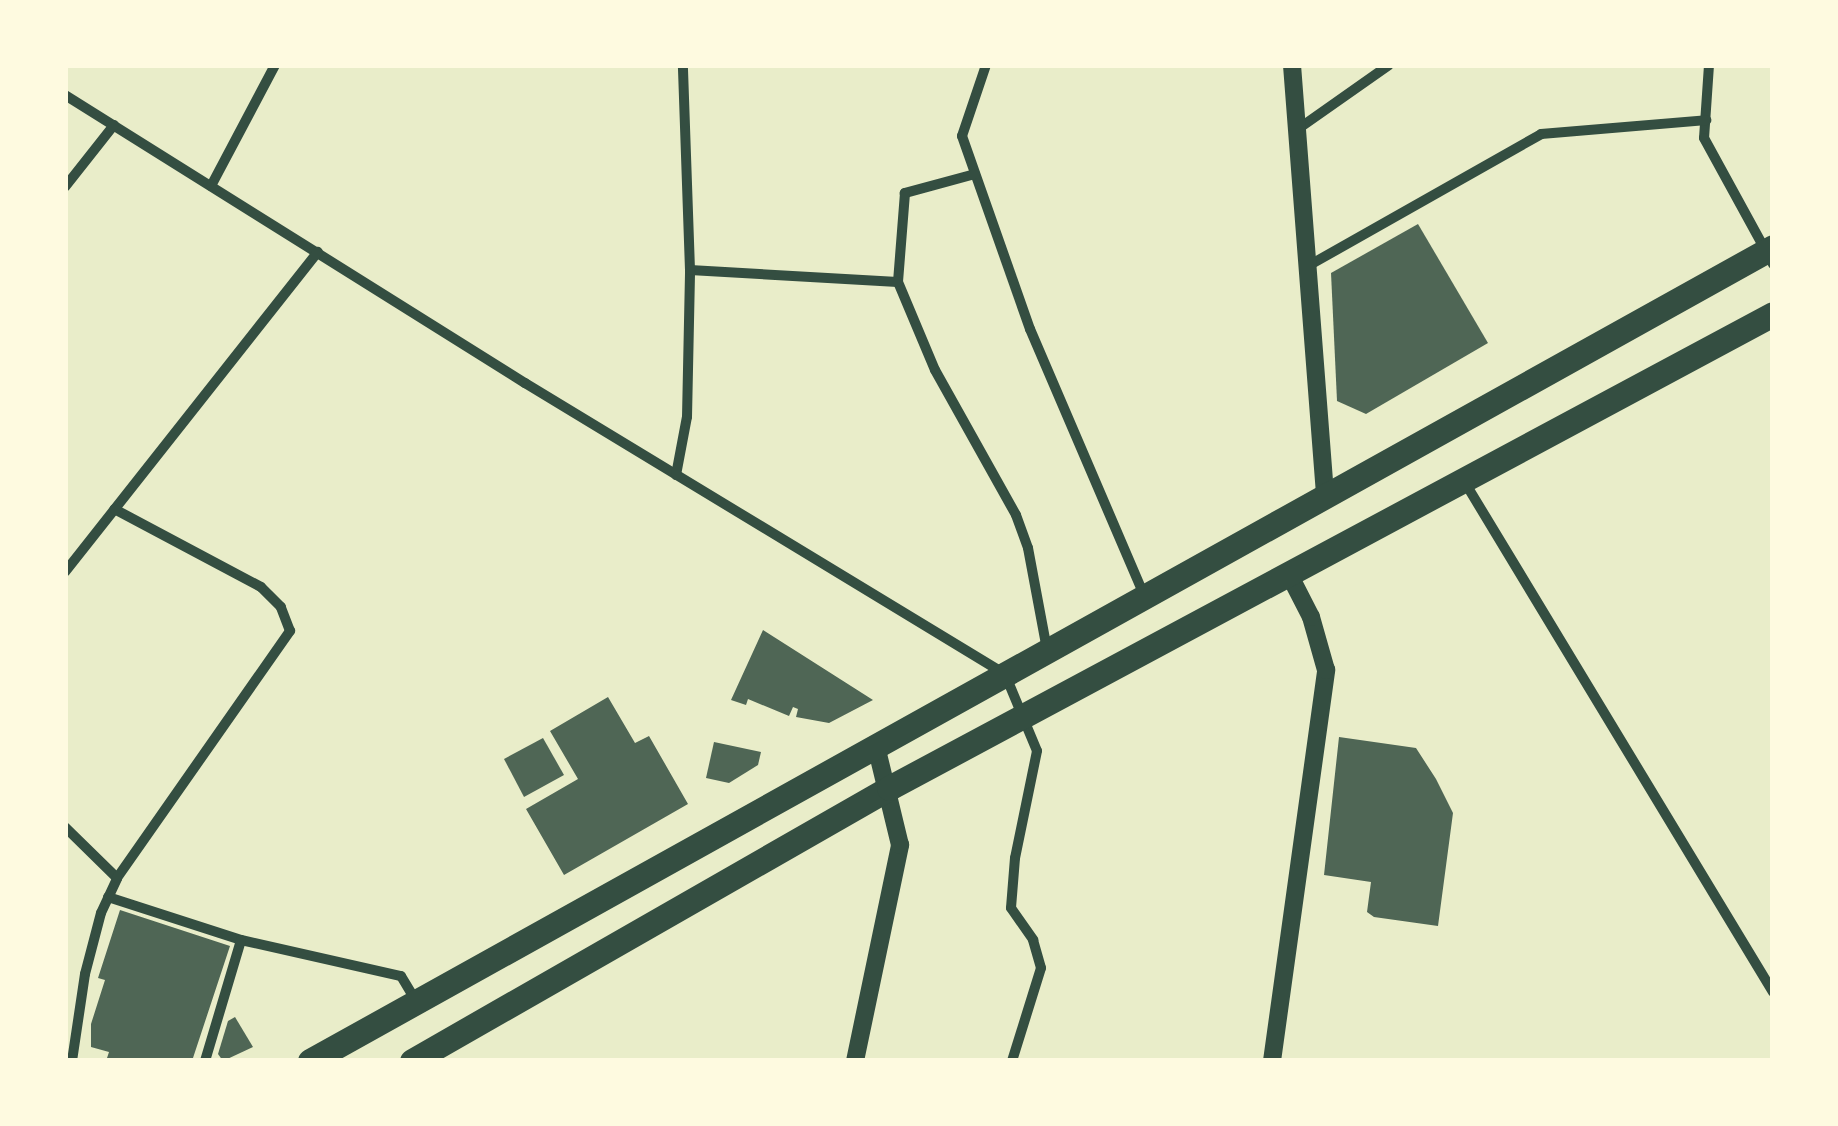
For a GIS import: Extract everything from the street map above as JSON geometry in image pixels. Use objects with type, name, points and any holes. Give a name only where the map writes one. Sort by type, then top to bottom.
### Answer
[{"type":"main road","points":[[310,1061],[1144,596],[1771,254]]},
{"type":"main road","points":[[412,1061],[448,1047],[889,788],[1773,314]]},
{"type":"street","points":[[211,186],[275,65]]},
{"type":"street","points":[[676,475],[687,417],[690,270],[683,65]]},
{"type":"street","points":[[986,65],[962,136],[1030,329],[1144,596]]},
{"type":"street","points":[[1292,65],[1325,497]]},
{"type":"street","points":[[1298,129],[1388,65]]},
{"type":"street","points":[[1709,65],[1704,138],[1771,254]]},
{"type":"street","points":[[65,95],[676,475],[1005,674],[1037,751],[1016,858],[1012,908],[1033,940],[1041,968],[1012,1061]]},
{"type":"street","points":[[1308,266],[1541,134],[1706,120]]},
{"type":"street","points":[[65,187],[114,125]]},
{"type":"street","points":[[976,174],[906,193],[898,282],[935,370],[1016,515],[1028,548],[1047,650]]},
{"type":"street","points":[[65,572],[318,252]]},
{"type":"street","points":[[690,270],[898,282]]},
{"type":"street","points":[[1464,480],[1773,992]]},
{"type":"street","points":[[72,1061],[84,974],[108,897],[290,631],[281,607],[261,587],[114,509]]},
{"type":"street","points":[[1272,1061],[1326,670],[1311,617],[1290,576]]},
{"type":"street","points":[[855,1061],[900,845],[876,746]]},
{"type":"street","points":[[65,827],[118,878]]},
{"type":"street","points":[[108,897],[241,940],[401,976],[416,1001]]},
{"type":"street","points":[[205,1061],[241,940]]},
{"type":"building","points":[[1418,224],[1488,343],[1366,414],[1337,401],[1331,273]]},
{"type":"building","points":[[763,630],[873,700],[829,723],[796,717],[798,709],[793,707],[789,716],[748,699],[746,705],[731,700]]},
{"type":"building","points":[[608,697],[635,743],[649,736],[688,804],[564,875],[526,809],[578,779],[550,731]]},
{"type":"building","points":[[1339,737],[1416,748],[1436,779],[1453,813],[1438,926],[1374,917],[1367,912],[1371,882],[1324,875]]},
{"type":"building","points":[[543,738],[564,775],[524,797],[504,759]]},
{"type":"building","points":[[714,742],[761,752],[758,765],[729,783],[706,778]]},
{"type":"building","points":[[120,910],[230,946],[192,1061],[106,1061],[109,1052],[91,1047],[91,1024],[105,980],[98,978]]},
{"type":"building","points":[[235,1017],[253,1047],[223,1061],[218,1054],[228,1021]]}]
